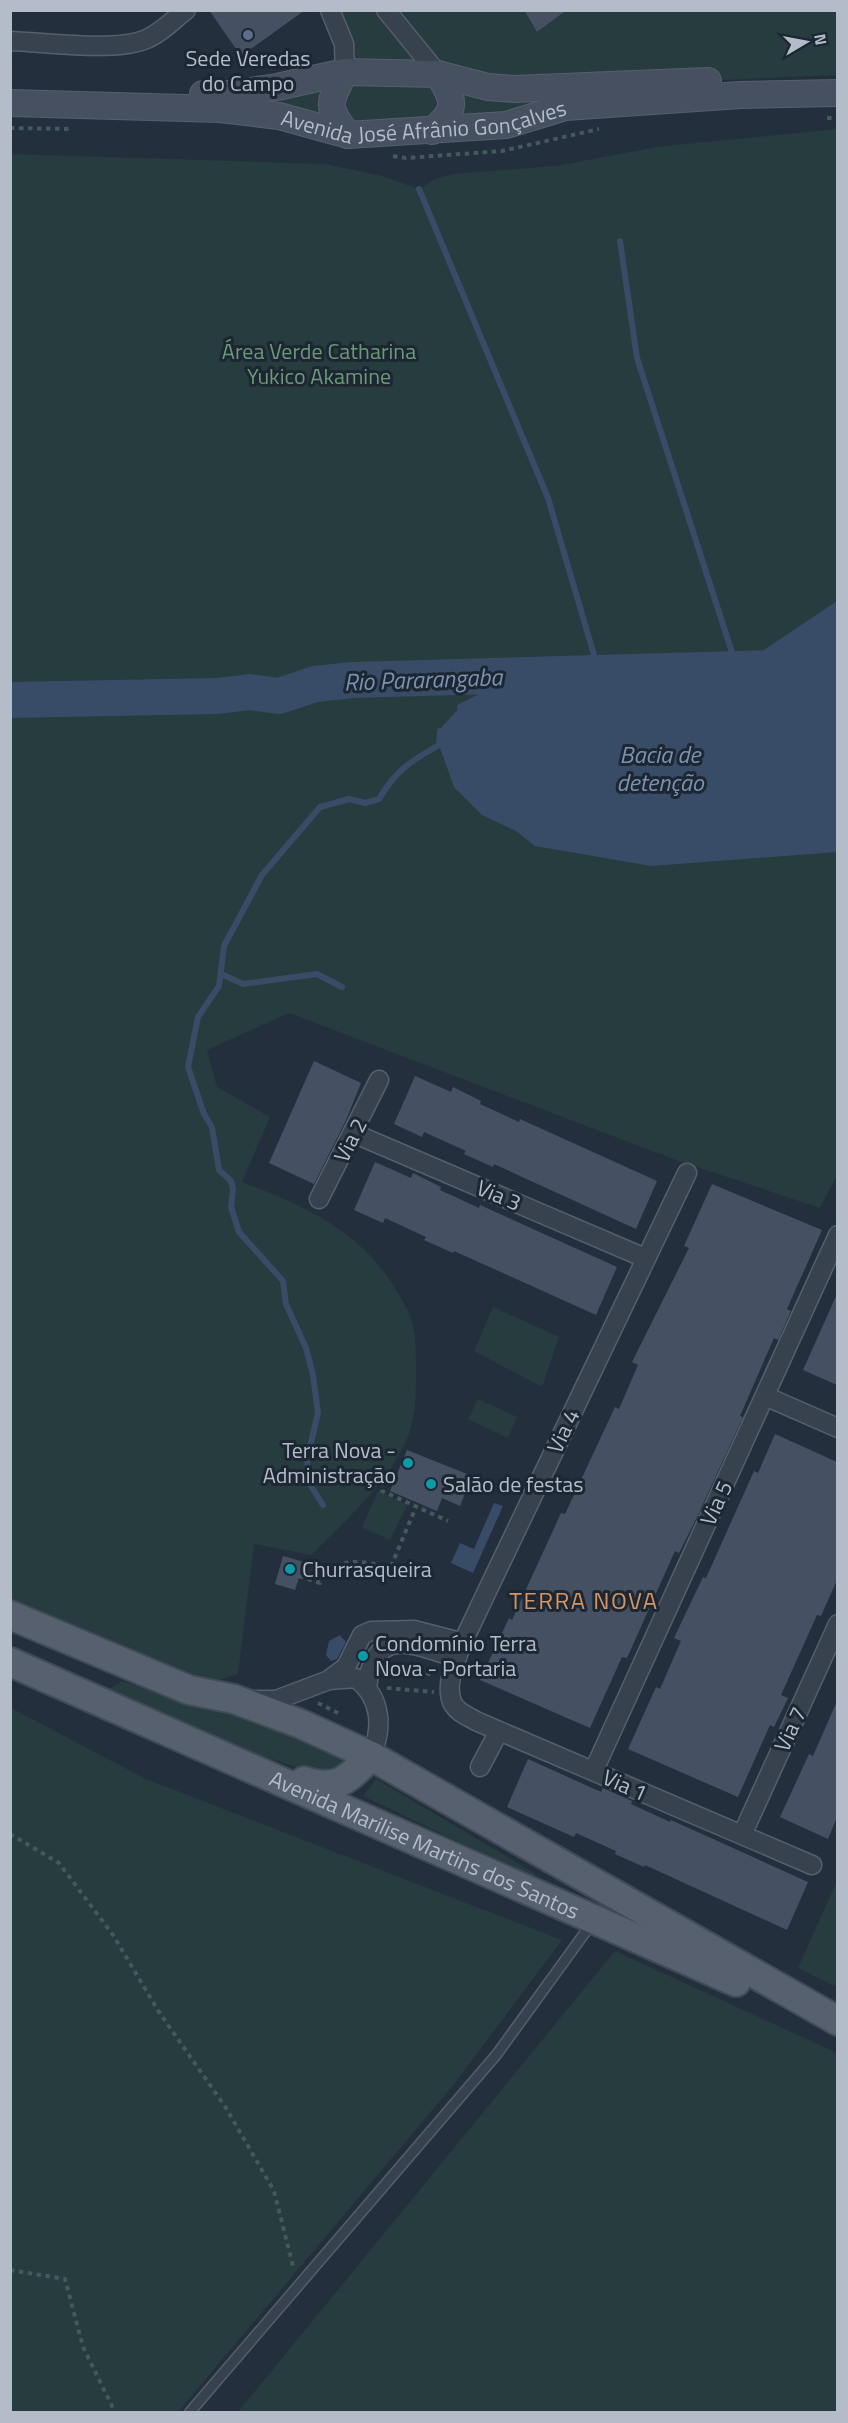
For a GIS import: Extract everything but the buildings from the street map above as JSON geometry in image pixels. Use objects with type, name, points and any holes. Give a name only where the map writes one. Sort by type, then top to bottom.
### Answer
[{"type":"main road","name":"Avenida José Afrânio Gonçalves","points":[[10,87],[230,94],[292,85],[345,72],[438,74],[488,87],[514,89],[837,75]]},
{"type":"main road","points":[[345,72],[330,103],[333,115],[348,135]]},
{"type":"main road","points":[[432,131],[449,117],[452,106],[450,94],[438,74]]},
{"type":"main road","name":"Avenida José Afrânio Gonçalves","points":[[10,103],[220,109],[279,116],[348,135],[506,125],[565,107],[741,95],[837,93]]},
{"type":"main road","name":"Avenida Marilise Martins dos Santos","points":[[10,1615],[189,1690],[234,1700],[301,1724],[371,1755],[837,2021]]},
{"type":"main road","name":"Avenida Marilise Martins dos Santos","points":[[10,1662],[241,1761],[837,2027]]},
{"type":"main road","points":[[241,1761],[319,1786],[330,1786],[341,1783],[371,1755]]},
{"type":"street","points":[[10,41],[116,45],[134,43],[154,35],[186,10]]},
{"type":"street","points":[[330,10],[344,44],[345,72]]},
{"type":"street","points":[[386,10],[438,74]]},
{"type":"street","name":"Via 2","points":[[320,1199],[379,1080]]},
{"type":"street","name":"Via 3","points":[[353,1133],[645,1258]]},
{"type":"street","name":"Via 4","points":[[450,1688],[460,1650],[687,1173]]},
{"type":"street","name":"Via 5","points":[[594,1770],[837,1235]]},
{"type":"street","points":[[765,1396],[837,1428]]},
{"type":"street","name":"Via 7","points":[[741,1834],[837,1624]]},
{"type":"street","points":[[329,1680],[346,1667],[362,1635],[371,1631],[414,1630],[460,1650]]},
{"type":"street","points":[[371,1755],[379,1732],[378,1711],[370,1669],[376,1655],[390,1644],[412,1644],[460,1650]]},
{"type":"street","points":[[234,1700],[276,1700],[345,1676],[356,1678],[374,1690]]},
{"type":"street","name":"Via 1","points":[[450,1688],[458,1711],[499,1731],[812,1865]]},
{"type":"street","points":[[480,1767],[499,1731]]},
{"type":"lane","points":[[190,2412],[497,2054],[595,1919]]},
{"type":"path","points":[[389,1474],[381,1488],[382,1491],[448,1521]]},
{"type":"path","points":[[384,1583],[416,1507]]},
{"type":"path","points":[[299,1576],[320,1583],[326,1574],[342,1563],[367,1560],[391,1569]]},
{"type":"path","points":[[402,1661],[450,1688]]},
{"type":"path","points":[[374,1690],[450,1688]]},
{"type":"path","points":[[10,1834],[59,1863],[113,1935],[159,2012],[226,2108],[274,2191],[299,2285]]},
{"type":"path","points":[[10,2270],[65,2279],[83,2347],[115,2412]]},
{"type":"green space","points":[[330,11],[524,11],[537,32],[567,11],[837,11],[837,75],[563,87],[565,107],[348,135],[254,103],[345,72]]},
{"type":"green space","name":"Área Verde Catharina Yukico Akamine","points":[[837,129],[837,664],[735,668],[837,666],[838,1173],[820,1208],[676,1160],[289,1013],[207,1050],[217,1087],[270,1117],[242,1182],[310,1211],[349,1237],[384,1271],[405,1305],[413,1326],[416,1355],[415,1408],[409,1434],[397,1459],[375,1489],[311,1555],[254,1544],[238,1674],[189,1689],[11,1616],[11,154],[325,164],[382,176],[419,189],[435,179],[453,174],[556,166],[656,147]]},
{"type":"green space","points":[[493,1307],[559,1337],[542,1387],[474,1351]]},
{"type":"green space","points":[[478,1399],[517,1417],[508,1438],[468,1419]]},
{"type":"green space","points":[[378,1491],[407,1505],[390,1540],[362,1527]]},
{"type":"green space","points":[[122,1681],[245,1711],[351,1758],[321,1775],[244,1750],[103,1693]]},
{"type":"green space","points":[[11,1708],[146,1779],[562,1940],[455,2083],[178,2412],[11,2412]]},
{"type":"green space","points":[[376,1779],[536,1874],[534,1878],[363,1796]]},
{"type":"green space","points":[[837,1881],[838,1987],[798,1968]]},
{"type":"green space","points":[[615,1951],[837,2053],[837,2412],[238,2412]]},
{"type":"water","name":"Bacia de detenção","points":[[837,601],[837,852],[651,866],[535,846],[516,831],[482,815],[454,787],[439,745],[440,729],[460,707],[486,694],[546,673],[737,668]]},
{"type":"water","points":[[494,1503],[503,1506],[473,1573],[451,1563],[460,1543],[474,1549]]},
{"type":"water","points":[[340,1635],[346,1642],[337,1659],[331,1661],[326,1655],[329,1641]]},
{"type":"waterway","points":[[419,189],[548,498],[599,672]]},
{"type":"waterway","points":[[620,241],[637,358],[737,668]]},
{"type":"waterway","name":"Rio Pararangaba","points":[[10,700],[218,696],[250,692],[279,696],[315,684],[353,680],[838,666]]},
{"type":"waterway","points":[[460,707],[486,694],[546,673]]},
{"type":"waterway","points":[[323,1505],[309,1483],[307,1459],[318,1413],[313,1375],[306,1348],[286,1304],[283,1281],[239,1232],[231,1207],[233,1189],[231,1181],[219,1170],[212,1127],[204,1114],[188,1067],[198,1017],[219,986],[224,946],[262,875],[320,807],[349,799],[365,803],[379,799],[405,767],[439,745],[440,731]]},
{"type":"waterway","points":[[221,974],[243,984],[317,974],[342,987]]},
{"type":"place","name":"Sede Veredas do Campo","points":[[248,35]]},
{"type":"place","name":"Terra Nova - Administração","points":[[408,1463]]},
{"type":"place","name":"Salão de festas","points":[[431,1484]]},
{"type":"place","name":"Churrasqueira","points":[[290,1569]]},
{"type":"place","name":"Condomínio Terra Nova - Portaria","points":[[363,1656]]},
{"type":"district","name":"TERRA NOVA","points":[[584,1600]]}]
